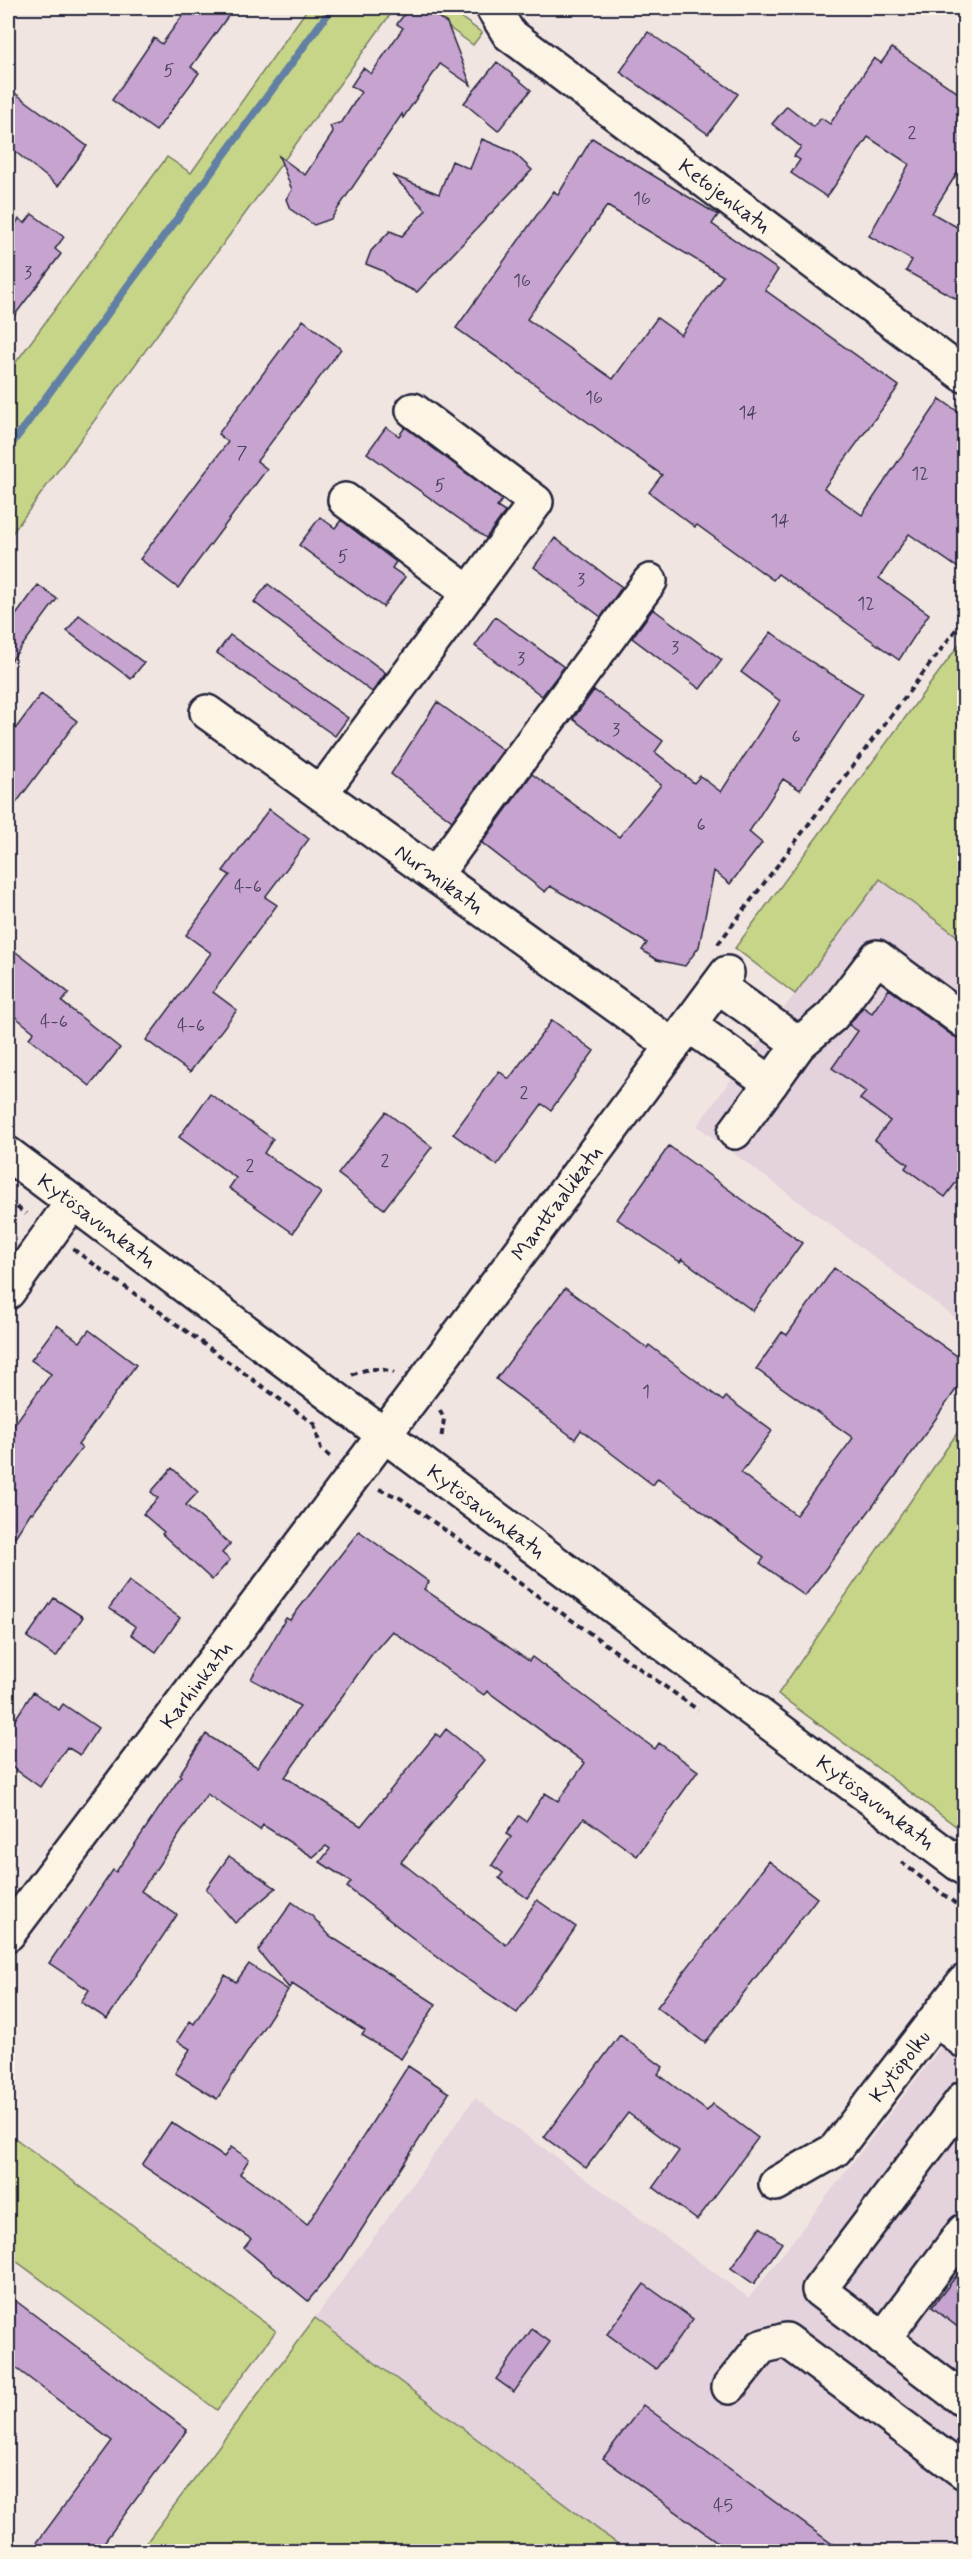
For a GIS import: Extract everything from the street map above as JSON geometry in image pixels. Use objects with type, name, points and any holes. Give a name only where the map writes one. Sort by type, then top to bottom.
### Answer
[{"type":"street","name":"Ketojenkatu","points":[[493,8],[508,33],[964,375]]},
{"type":"street","points":[[321,793],[536,502],[413,410]]},
{"type":"street","points":[[345,500],[469,593]]},
{"type":"street","points":[[435,875],[650,581]]},
{"type":"street","name":"Nurmikatu","points":[[207,712],[435,875],[681,1035],[771,1083]]},
{"type":"street","points":[[735,1132],[799,1044],[832,1016],[877,957],[964,1021]]},
{"type":"street","name":"Manttaalikatu","points":[[384,1434],[723,980],[799,1044]]},
{"type":"street","name":"Kytösavunkatu","points":[[8,1154],[964,1868]]},
{"type":"street","points":[[8,1292],[72,1203]]},
{"type":"street","name":"Karhinkatu","points":[[8,1934],[384,1434]]},
{"type":"street","name":"Kytöpolku","points":[[776,2184],[835,2150],[964,1982]]},
{"type":"street","points":[[936,2019],[964,2041]]},
{"type":"street","points":[[964,2098],[819,2290],[964,2400]]},
{"type":"street","points":[[884,2339],[964,2230]]},
{"type":"street","points":[[729,2387],[761,2347],[786,2340],[964,2472]]},
{"type":"path","points":[[8,1201],[314,1424],[321,1449],[353,1474],[366,1483],[400,1498],[698,1710]]},
{"type":"path","points":[[314,1424],[333,1397]]},
{"type":"path","points":[[895,1858],[960,1907],[964,1914]]},
{"type":"path","points":[[960,1907],[964,1900]]},
{"type":"shaded area","points":[[880,878],[964,941],[964,1324],[697,1126]]},
{"type":"shaded area","points":[[964,2017],[964,2551],[627,2551],[315,2318],[475,2098],[749,2298]]},
{"type":"green space","points":[[308,8],[395,8],[8,539],[8,373],[167,157],[191,173]]},
{"type":"green space","points":[[422,8],[448,8],[482,33],[473,45]]},
{"type":"green space","points":[[964,638],[964,941],[880,879],[795,994],[735,948]]},
{"type":"green space","points":[[964,1423],[964,1832],[778,1694]]},
{"type":"green space","points":[[8,2133],[276,2331],[217,2410],[8,2255]]},
{"type":"green space","points":[[315,2318],[627,2551],[140,2551]]},
{"type":"building","points":[[188,8],[234,8],[191,67],[199,73],[156,131],[112,100],[154,38],[162,44]]},
{"type":"building","points":[[409,8],[424,8],[447,23],[471,85],[440,64],[403,118],[402,114],[331,219],[314,225],[290,209],[286,199],[292,190],[279,156],[305,175],[333,133],[330,126],[342,122],[361,92],[351,86],[363,68],[371,74],[403,28],[397,24]]},
{"type":"building","points":[[648,32],[738,94],[708,134],[620,72]]},
{"type":"building","points":[[892,48],[964,97],[964,162],[932,213],[964,231],[964,303],[906,271],[912,260],[869,236],[909,164],[868,137],[827,197],[791,173],[800,160],[794,156],[801,147],[772,124],[787,106],[814,127],[821,118],[830,124],[874,58],[881,63]]},
{"type":"building","points":[[497,62],[531,90],[498,131],[464,103]]},
{"type":"building","points":[[8,88],[87,146],[58,186],[8,146]]},
{"type":"building","points":[[592,138],[718,215],[712,224],[778,270],[765,290],[899,386],[824,488],[862,515],[940,399],[964,416],[964,572],[909,534],[879,578],[929,614],[899,660],[778,574],[773,580],[697,525],[695,527],[649,492],[662,475],[456,328],[554,191],[558,195]],"holes":[[[607,206],[723,276],[681,335],[657,318],[613,379],[527,319]]]},
{"type":"building","points":[[482,139],[513,152],[532,170],[417,292],[395,282],[383,271],[366,264],[371,251],[390,231],[402,236],[426,210],[392,175],[439,194],[452,161],[470,169]]},
{"type":"building","points":[[32,214],[64,237],[55,249],[61,254],[8,324],[8,234],[19,219],[25,223]]},
{"type":"building","points":[[303,320],[341,349],[257,461],[267,469],[178,588],[140,559],[228,442],[218,434]]},
{"type":"building","points":[[386,427],[399,436],[405,427],[502,500],[497,507],[505,512],[486,538],[367,453]]},
{"type":"building","points":[[320,517],[335,528],[341,520],[396,562],[392,568],[405,577],[383,607],[299,545]]},
{"type":"building","points":[[555,538],[622,587],[601,617],[534,567]]},
{"type":"building","points":[[268,584],[386,673],[372,692],[254,602]]},
{"type":"building","points":[[38,585],[57,599],[8,665],[8,626]]},
{"type":"building","points":[[653,609],[722,660],[700,689],[632,638]]},
{"type":"building","points":[[79,615],[144,663],[131,679],[67,631]]},
{"type":"building","points":[[495,617],[564,667],[542,696],[475,646]]},
{"type":"building","points":[[771,632],[807,659],[863,694],[800,790],[783,779],[749,832],[762,843],[730,884],[714,871],[699,947],[685,966],[657,960],[642,950],[647,943],[550,886],[545,892],[482,843],[532,774],[619,837],[661,785],[573,719],[594,690],[663,741],[655,752],[694,783],[700,776],[721,792],[780,701],[741,672]]},
{"type":"building","points":[[230,635],[348,718],[335,736],[217,653]]},
{"type":"building","points":[[41,694],[77,721],[8,814],[8,739]]},
{"type":"building","points":[[437,702],[503,750],[452,821],[391,774]]},
{"type":"building","points":[[269,809],[309,839],[265,897],[277,905],[213,992],[237,1010],[190,1072],[146,1040],[211,953],[186,935],[230,875],[223,871]]},
{"type":"building","points":[[8,946],[69,993],[62,1002],[120,1048],[90,1086],[29,1038],[34,1032],[8,1011]]},
{"type":"building","points":[[889,989],[953,1036],[964,1039],[964,1172],[945,1197],[905,1168],[908,1164],[875,1140],[890,1121],[860,1099],[866,1092],[832,1068],[858,1031],[849,1025],[863,1007],[872,1013]]},
{"type":"building","points":[[552,1020],[594,1051],[551,1110],[542,1104],[497,1165],[453,1134],[499,1071],[509,1079]]},
{"type":"building","points":[[210,1094],[273,1139],[264,1153],[321,1193],[293,1233],[229,1188],[236,1178],[179,1137]]},
{"type":"building","points":[[386,1112],[432,1147],[384,1209],[338,1174]]},
{"type":"building","points":[[669,1146],[802,1243],[753,1311],[682,1259],[680,1262],[617,1219]]},
{"type":"building","points":[[834,1268],[964,1361],[964,1378],[900,1470],[805,1596],[760,1563],[764,1558],[658,1478],[653,1485],[581,1430],[575,1439],[496,1379],[565,1288],[647,1348],[649,1345],[723,1401],[726,1397],[772,1431],[741,1473],[796,1515],[853,1438],[756,1369],[782,1332],[787,1335]]},
{"type":"building","points":[[57,1325],[80,1342],[89,1330],[136,1365],[78,1445],[82,1448],[33,1513],[31,1512],[8,1548],[8,1433],[51,1374],[31,1360]]},
{"type":"building","points":[[172,1468],[198,1492],[186,1505],[230,1544],[222,1553],[230,1560],[212,1580],[143,1514],[158,1498],[151,1492]]},
{"type":"building","points":[[359,1531],[429,1582],[424,1589],[529,1661],[532,1657],[655,1749],[659,1743],[698,1771],[637,1856],[584,1818],[527,1898],[499,1878],[503,1873],[492,1865],[511,1837],[506,1834],[519,1816],[526,1821],[545,1793],[558,1801],[585,1763],[487,1691],[484,1695],[392,1631],[372,1654],[285,1777],[361,1826],[436,1734],[440,1737],[446,1729],[484,1760],[401,1862],[506,1945],[537,1900],[576,1927],[517,2013],[458,1973],[347,1887],[351,1882],[320,1862],[330,1849],[326,1846],[313,1857],[263,1825],[260,1830],[207,1794],[141,1891],[177,1915],[107,2019],[81,2002],[89,1990],[49,1963],[113,1870],[116,1872],[181,1776],[179,1775],[206,1734],[257,1767],[300,1706],[251,1679],[286,1618],[290,1620]]},
{"type":"building","points":[[129,1581],[180,1618],[156,1652],[131,1634],[136,1627],[109,1608]]},
{"type":"building","points":[[54,1598],[83,1617],[56,1657],[27,1637]]},
{"type":"building","points":[[33,1692],[59,1710],[63,1704],[98,1728],[80,1755],[67,1747],[40,1787],[8,1764],[8,1730]]},
{"type":"building","points":[[229,1856],[276,1888],[235,1923],[206,1889]]},
{"type":"building","points":[[769,1861],[817,1898],[705,2043],[657,2007]]},
{"type":"building","points":[[292,1902],[312,1916],[330,1936],[436,2004],[401,2059],[362,2035],[365,2031],[292,1984],[289,1988],[258,1951]]},
{"type":"building","points":[[249,1964],[288,1990],[217,2099],[175,2073],[190,2049],[177,2041],[190,2021],[194,2024],[225,1975],[236,1982]]},
{"type":"building","points":[[620,2035],[663,2067],[658,2074],[707,2111],[713,2104],[758,2138],[697,2220],[653,2187],[679,2151],[628,2113],[586,2168],[544,2137]]},
{"type":"building","points":[[408,2066],[449,2093],[342,2260],[308,2301],[244,2248],[251,2239],[142,2165],[171,2122],[224,2157],[231,2147],[249,2159],[240,2174],[307,2225]]},
{"type":"building","points":[[760,2227],[782,2243],[754,2284],[731,2268]]},
{"type":"building","points":[[964,2266],[964,2332],[932,2307]]},
{"type":"building","points":[[644,2284],[693,2319],[656,2369],[607,2334]]},
{"type":"building","points":[[8,2295],[187,2430],[97,2552],[30,2552],[112,2441],[8,2362]]},
{"type":"building","points":[[532,2329],[550,2342],[514,2392],[496,2379]]},
{"type":"building","points":[[643,2405],[843,2552],[731,2552],[603,2458]]},
{"type":"waterway","points":[[8,449],[332,8]]}]
